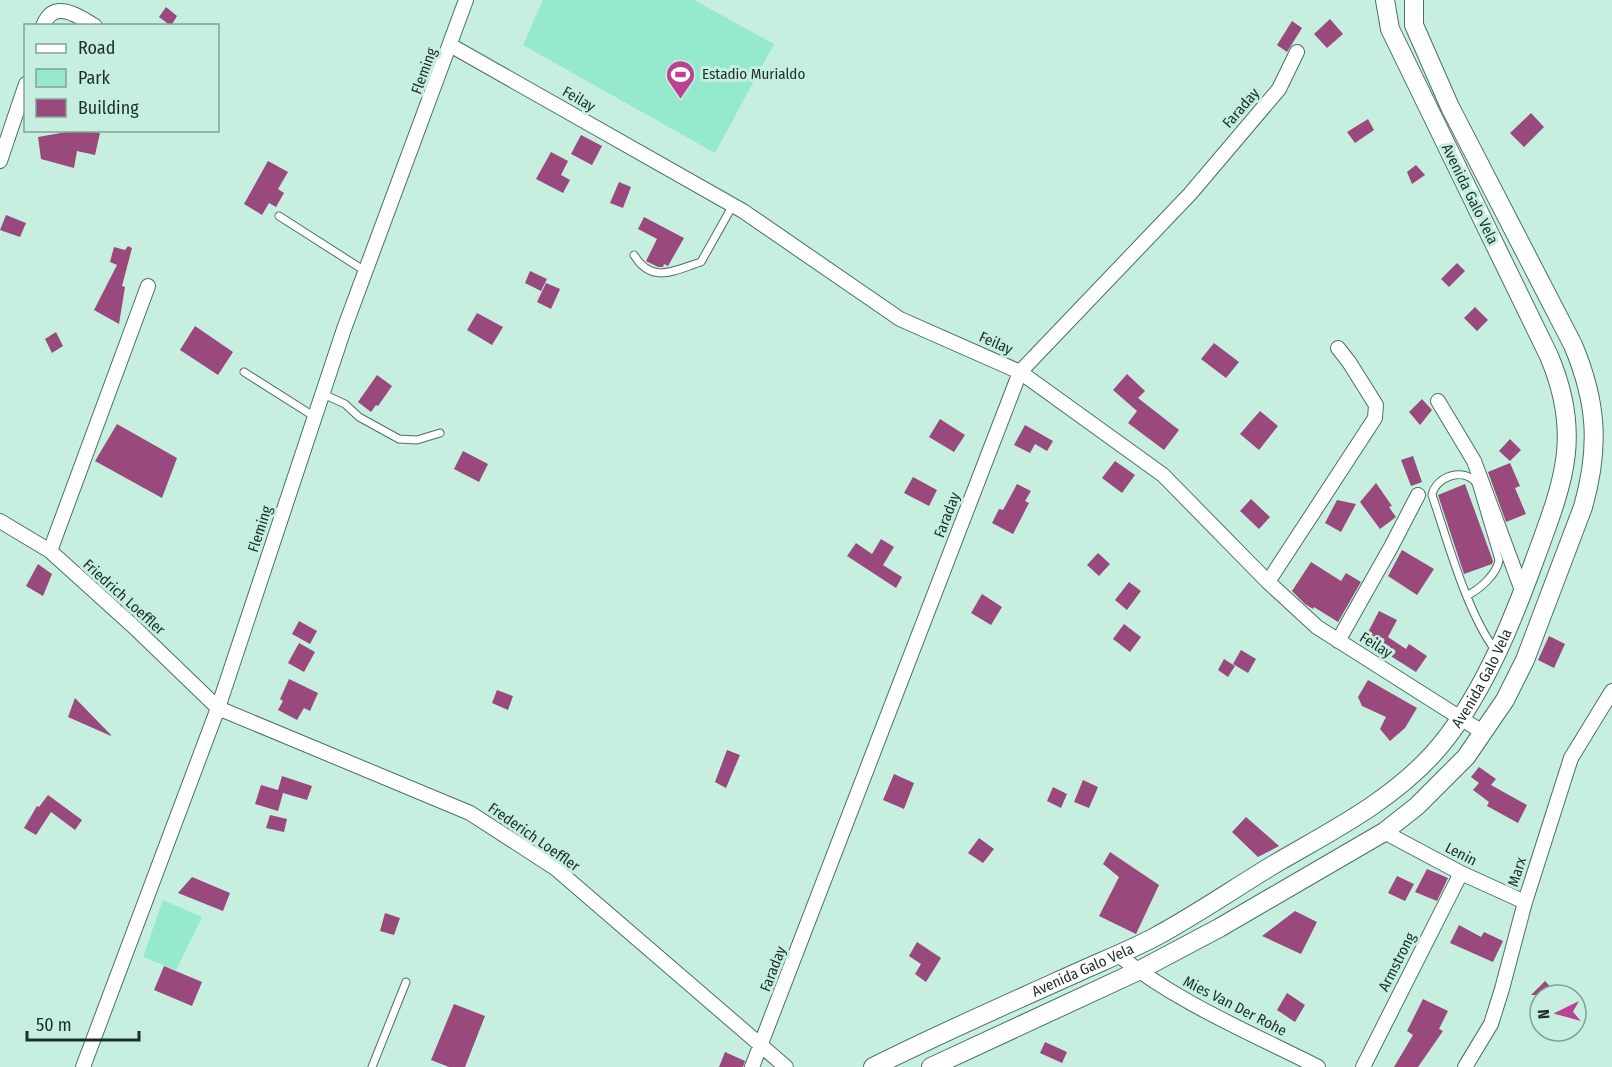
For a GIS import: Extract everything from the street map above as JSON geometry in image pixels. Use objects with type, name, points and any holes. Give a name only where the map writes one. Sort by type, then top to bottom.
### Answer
[{"type":"main road","name":"Avenida Galo Vela","points":[[873,1067],[1153,938],[1366,811],[1406,782],[1434,753],[1461,719],[1496,652],[1523,593],[1557,500],[1566,464],[1568,426],[1562,390],[1550,356],[1390,29],[1385,0]]},
{"type":"main road","name":"Avenida Galo Vela","points":[[931,1067],[1138,971],[1219,928],[1384,832],[1443,782],[1484,733],[1505,700],[1525,660],[1583,507],[1593,464],[1595,429],[1591,398],[1573,345],[1450,107],[1414,25],[1414,0]]},
{"type":"street","name":"Fleming","points":[[83,1067],[218,708],[365,271],[466,0]]},
{"type":"street","points":[[44,24],[46,14],[54,6],[64,7],[92,24]]},
{"type":"street","name":"Feilay","points":[[450,45],[733,205],[900,319],[1020,372],[1163,475],[1268,582],[1317,627],[1484,733]]},
{"type":"street","name":"Faraday","points":[[752,1067],[1020,372],[1190,194],[1280,89],[1298,52]]},
{"type":"street","points":[[0,161],[24,90]]},
{"type":"street","points":[[50,551],[148,286]]},
{"type":"street","points":[[1268,582],[1375,418],[1376,405],[1338,348]]},
{"type":"street","points":[[1438,401],[1474,461],[1523,593]]},
{"type":"street","points":[[1338,641],[1382,565],[1418,495]]},
{"type":"street","name":"Friedrich Loeffler","points":[[0,521],[50,551],[134,626],[218,708]]},
{"type":"street","name":"Marx","points":[[1465,1067],[1491,1024],[1525,902],[1571,758],[1612,691]]},
{"type":"street","name":"Frederich Loeffler","points":[[218,708],[470,813],[555,868],[786,1067]]},
{"type":"street","name":"Lenin","points":[[1384,832],[1461,873],[1525,902]]},
{"type":"street","name":"Armstrong","points":[[1363,1067],[1461,873]]},
{"type":"street","name":"Mies Van Der Rohe","points":[[1117,954],[1138,971],[1167,989],[1318,1067]]},
{"type":"lane","points":[[634,255],[639,263],[650,272],[661,274],[701,262],[733,205]]},
{"type":"lane","points":[[279,216],[365,271]]},
{"type":"lane","points":[[244,372],[315,417]]},
{"type":"lane","points":[[323,394],[345,404],[359,417],[399,439],[417,440],[440,433]]},
{"type":"lane","points":[[1468,595],[1494,572],[1499,560],[1476,483],[1472,478],[1461,474],[1439,481],[1432,495],[1468,595],[1477,619],[1496,652]]},
{"type":"lane","points":[[372,1067],[406,982]]},
{"type":"green space","name":"Estadio Murialdo","points":[[543,0],[694,0],[774,44],[715,153],[523,45]]},
{"type":"green space","points":[[163,900],[202,917],[176,970],[143,957]]},
{"type":"building","points":[[166,7],[177,16],[172,24],[168,24],[159,17]]},
{"type":"building","points":[[1330,19],[1343,34],[1327,48],[1314,34]]},
{"type":"building","points":[[1292,21],[1302,28],[1287,52],[1277,45]]},
{"type":"building","points":[[1531,113],[1544,127],[1524,147],[1510,133]]},
{"type":"building","points":[[1368,119],[1374,130],[1355,143],[1347,132]]},
{"type":"building","points":[[67,132],[100,133],[95,155],[77,151],[74,168],[41,159],[38,137]]},
{"type":"building","points":[[581,135],[602,146],[592,165],[571,154]]},
{"type":"building","points":[[551,152],[568,161],[561,175],[570,180],[563,193],[536,179]]},
{"type":"building","points":[[268,161],[288,172],[278,189],[284,193],[276,207],[269,203],[262,215],[244,204]]},
{"type":"building","points":[[1416,165],[1425,175],[1412,184],[1407,172]]},
{"type":"building","points":[[619,182],[631,187],[623,208],[610,203]]},
{"type":"building","points":[[6,215],[26,223],[20,237],[0,230]]},
{"type":"building","points":[[644,217],[684,238],[668,266],[664,264],[663,267],[658,267],[646,261],[657,239],[638,229]]},
{"type":"building","points":[[128,246],[132,248],[122,286],[125,287],[119,324],[94,310],[117,265],[110,262],[114,247],[125,250]]},
{"type":"building","points":[[1457,263],[1465,271],[1449,287],[1441,279]]},
{"type":"building","points":[[530,271],[547,279],[541,291],[525,283]]},
{"type":"building","points":[[546,283],[560,289],[551,309],[537,302]]},
{"type":"building","points":[[1475,307],[1488,320],[1477,331],[1464,318]]},
{"type":"building","points":[[477,313],[503,327],[492,345],[467,330]]},
{"type":"building","points":[[195,326],[233,352],[218,375],[180,350]]},
{"type":"building","points":[[56,332],[63,346],[52,353],[45,339]]},
{"type":"building","points":[[1214,343],[1239,362],[1226,378],[1201,359]]},
{"type":"building","points":[[1127,374],[1145,391],[1138,398],[1179,430],[1164,450],[1128,423],[1137,411],[1113,390]]},
{"type":"building","points":[[377,375],[392,386],[371,412],[358,402]]},
{"type":"building","points":[[1422,399],[1432,410],[1420,425],[1409,412]]},
{"type":"building","points":[[1260,411],[1278,426],[1259,450],[1240,434]]},
{"type":"building","points":[[940,419],[965,435],[954,452],[929,437]]},
{"type":"building","points":[[117,424],[177,458],[162,498],[95,461]]},
{"type":"building","points":[[1025,425],[1053,441],[1047,451],[1035,444],[1030,453],[1014,445]]},
{"type":"building","points":[[1510,439],[1521,450],[1510,461],[1499,451]]},
{"type":"building","points":[[463,451],[488,464],[479,482],[454,469]]},
{"type":"building","points":[[1413,456],[1422,482],[1411,486],[1401,460]]},
{"type":"building","points":[[1115,461],[1135,475],[1122,493],[1102,478]]},
{"type":"building","points":[[1510,463],[1520,486],[1515,488],[1526,514],[1506,522],[1488,472]]},
{"type":"building","points":[[913,477],[937,490],[929,506],[904,493]]},
{"type":"building","points":[[1376,483],[1392,506],[1389,507],[1396,517],[1380,529],[1360,502]]},
{"type":"building","points":[[1017,484],[1031,491],[1025,501],[1029,503],[1013,534],[992,523],[999,509],[1003,510]]},
{"type":"building","points":[[1465,484],[1493,561],[1492,564],[1464,574],[1438,495]]},
{"type":"building","points":[[1251,499],[1270,517],[1259,529],[1240,511]]},
{"type":"building","points":[[1337,500],[1356,504],[1341,532],[1325,523]]},
{"type":"building","points":[[881,539],[894,547],[883,565],[902,577],[896,588],[847,556],[856,543],[872,554]]},
{"type":"building","points":[[1402,550],[1434,569],[1417,595],[1388,576]]},
{"type":"building","points":[[1098,553],[1110,564],[1099,576],[1087,565]]},
{"type":"building","points":[[1311,562],[1341,581],[1346,573],[1361,582],[1338,622],[1305,604],[1292,591]]},
{"type":"building","points":[[38,564],[52,574],[43,596],[26,586]]},
{"type":"building","points":[[1129,582],[1141,591],[1127,610],[1115,600]]},
{"type":"building","points":[[982,594],[1002,607],[991,625],[971,613]]},
{"type":"building","points":[[1379,611],[1397,620],[1388,637],[1406,649],[1409,644],[1427,656],[1416,672],[1378,648],[1363,642]]},
{"type":"building","points":[[299,621],[317,631],[310,644],[292,634]]},
{"type":"building","points":[[1124,624],[1141,637],[1130,652],[1113,639]]},
{"type":"building","points":[[1549,636],[1565,644],[1554,668],[1538,660]]},
{"type":"building","points":[[299,643],[315,652],[304,672],[288,663]]},
{"type":"building","points":[[1241,650],[1256,659],[1248,673],[1233,664]]},
{"type":"building","points":[[1224,659],[1235,666],[1228,677],[1218,670]]},
{"type":"building","points":[[289,679],[318,693],[310,711],[304,708],[297,720],[278,710]]},
{"type":"building","points":[[1368,680],[1417,708],[1405,728],[1390,741],[1380,729],[1386,717],[1362,706],[1358,697]]},
{"type":"building","points":[[497,690],[513,696],[508,710],[492,703]]},
{"type":"building","points":[[75,698],[111,735],[111,736],[68,717]]},
{"type":"building","points":[[727,750],[740,755],[726,788],[715,782]]},
{"type":"building","points":[[1479,767],[1496,779],[1491,785],[1527,805],[1518,823],[1487,806],[1489,802],[1473,790],[1479,783],[1471,777]]},
{"type":"building","points":[[894,774],[914,783],[904,809],[883,800]]},
{"type":"building","points":[[282,776],[312,786],[307,800],[283,793],[278,811],[255,804],[261,785],[278,790]]},
{"type":"building","points":[[1083,780],[1098,787],[1089,808],[1074,802]]},
{"type":"building","points":[[1053,787],[1067,794],[1061,808],[1047,801]]},
{"type":"building","points":[[48,795],[82,820],[75,830],[51,812],[36,835],[24,828],[37,806],[39,807]]},
{"type":"building","points":[[270,815],[287,819],[284,832],[266,828]]},
{"type":"building","points":[[1246,817],[1279,846],[1258,857],[1232,832]]},
{"type":"building","points":[[979,838],[994,849],[983,863],[968,853]]},
{"type":"building","points":[[1110,852],[1159,885],[1136,934],[1099,916],[1119,877],[1103,864]]},
{"type":"building","points":[[1427,869],[1448,878],[1437,901],[1415,892]]},
{"type":"building","points":[[1397,876],[1414,884],[1405,901],[1388,893]]},
{"type":"building","points":[[192,877],[230,893],[223,911],[178,893]]},
{"type":"building","points":[[1295,911],[1317,922],[1301,954],[1262,936]]},
{"type":"building","points":[[385,913],[400,918],[394,935],[380,931]]},
{"type":"building","points":[[1459,925],[1481,937],[1484,932],[1503,941],[1493,962],[1450,943]]},
{"type":"building","points":[[917,942],[941,958],[926,982],[915,974],[921,964],[909,956]]},
{"type":"building","points":[[164,966],[202,982],[192,1006],[154,990]]},
{"type":"building","points":[[1287,993],[1305,1005],[1295,1022],[1277,1010]]},
{"type":"building","points":[[1423,999],[1448,1011],[1439,1029],[1443,1031],[1418,1067],[1394,1067],[1413,1035],[1407,1031]]},
{"type":"building","points":[[454,1004],[485,1016],[465,1067],[449,1067],[431,1060]]},
{"type":"building","points":[[1045,1042],[1067,1052],[1062,1063],[1040,1053]]},
{"type":"building","points":[[725,1052],[745,1061],[743,1067],[719,1067]]},
{"type":"place","name":"Estadio Murialdo","points":[[681,100]]}]
